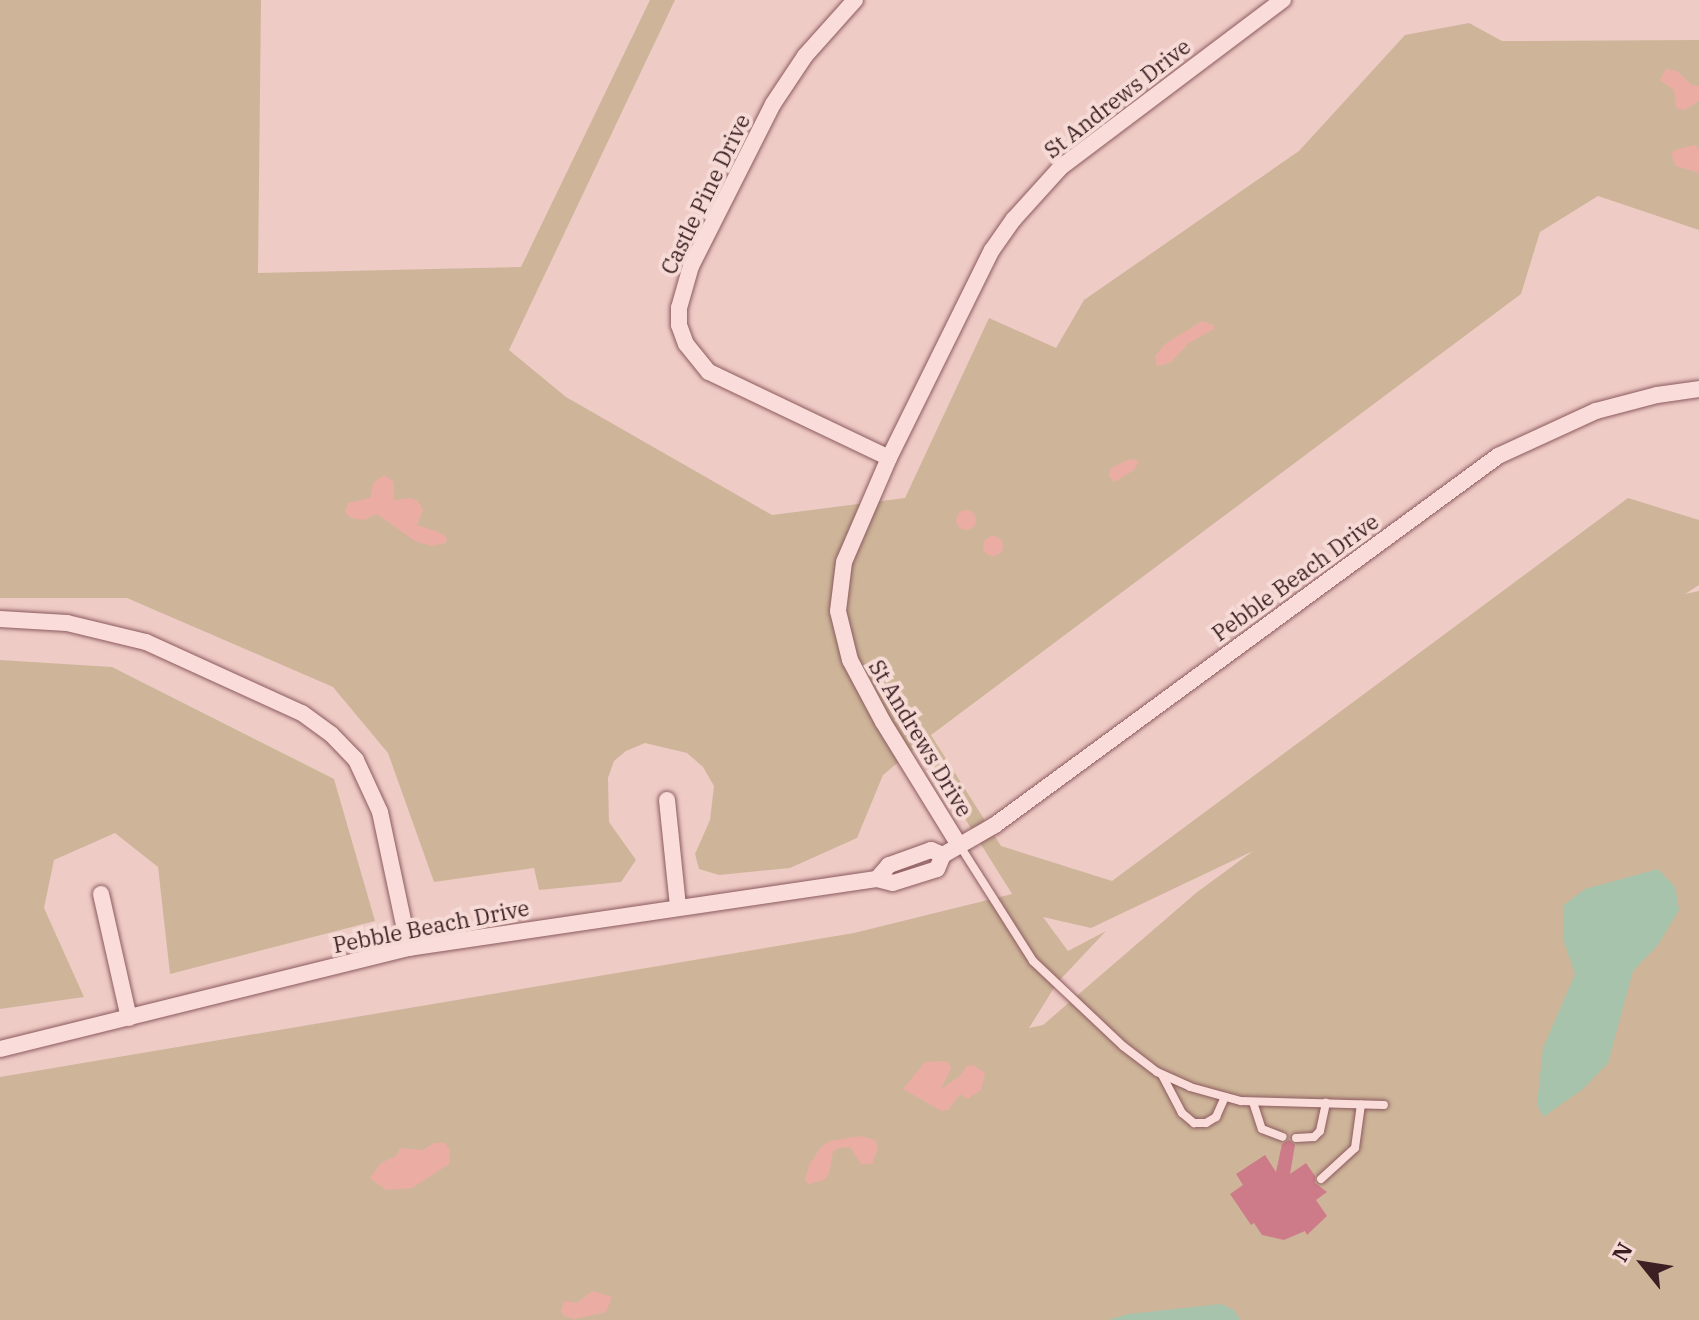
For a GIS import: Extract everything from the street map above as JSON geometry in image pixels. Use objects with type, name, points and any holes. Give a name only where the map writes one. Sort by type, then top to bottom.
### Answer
[{"type":"street","name":"Castle Pine Drive","points":[[855,0],[805,56],[773,104],[691,266],[679,308],[679,325],[686,344],[709,372],[889,458]]},
{"type":"street","name":"St Andrews Drive","points":[[959,845],[864,689],[842,638],[838,590],[844,562],[889,458],[992,250],[1036,192],[1061,167],[1283,0]]},
{"type":"street","name":"Pebble Beach Drive","points":[[0,1049],[409,948],[877,879],[889,865],[931,850],[943,855],[995,825],[1498,456],[1596,411],[1657,395],[1699,389]]},
{"type":"street","points":[[0,619],[67,623],[146,642],[302,713],[331,734],[356,760],[380,812],[409,948]]},
{"type":"street","points":[[667,800],[678,906]]},
{"type":"street","points":[[101,894],[129,1018]]},
{"type":"lane","name":"St Andrews Drive","points":[[959,845],[1033,961],[1123,1046],[1161,1074],[1225,1097],[1253,1102],[1384,1105]]},
{"type":"lane","points":[[1161,1074],[1178,1108],[1191,1122],[1211,1120],[1219,1113],[1225,1097]]},
{"type":"lane","points":[[1253,1102],[1262,1129],[1283,1137]]},
{"type":"lane","points":[[1296,1138],[1314,1137],[1320,1131],[1326,1103]]},
{"type":"lane","points":[[1321,1179],[1355,1148],[1361,1104]]},
{"type":"shaded area","points":[[0,0],[261,0],[258,273],[521,267],[650,0],[675,0],[509,350],[566,397],[772,515],[905,498],[989,318],[1056,348],[1084,300],[1299,151],[1405,35],[1469,23],[1502,41],[1699,40],[1699,230],[1598,196],[1540,232],[1521,294],[931,735],[1001,846],[1112,881],[1628,498],[1699,520],[1699,585],[1685,594],[1699,591],[1699,1320],[0,1320],[0,1077],[854,933],[1012,894],[919,745],[883,775],[857,838],[790,868],[719,875],[699,869],[695,854],[710,820],[714,786],[703,767],[687,753],[645,743],[626,751],[614,761],[608,778],[609,822],[636,860],[621,882],[539,890],[534,868],[434,882],[388,753],[333,687],[127,598],[0,598]],"holes":[[[1253,851],[1196,893],[1043,1025],[1029,1028],[1057,983],[1106,931],[1068,951],[1043,917],[1091,928]]]},
{"type":"shaded area","points":[[0,660],[112,667],[334,779],[375,921],[170,974],[158,867],[115,833],[54,860],[44,908],[84,997],[0,1009]]},
{"type":"shaded area","points":[[1658,869],[1675,887],[1679,910],[1658,945],[1633,971],[1608,1063],[1583,1089],[1543,1117],[1537,1104],[1543,1048],[1575,974],[1563,939],[1564,905],[1585,889]]},
{"type":"shaded area","points":[[1221,1304],[1234,1310],[1240,1320],[1108,1320],[1128,1314]]},
{"type":"sand","points":[[1666,69],[1677,71],[1692,85],[1699,86],[1699,101],[1684,110],[1676,108],[1674,90],[1660,80]]},
{"type":"sand","points":[[1695,145],[1699,149],[1699,173],[1676,166],[1671,154]]},
{"type":"sand","points":[[1202,321],[1213,325],[1214,329],[1189,343],[1170,363],[1157,366],[1155,356],[1165,344]]},
{"type":"sand","points":[[1130,459],[1139,461],[1134,470],[1114,482],[1109,476],[1111,468]]},
{"type":"sand","points":[[384,475],[394,482],[394,500],[411,498],[418,501],[423,510],[417,525],[441,533],[447,538],[446,543],[431,546],[415,541],[377,514],[364,520],[351,518],[345,512],[348,503],[370,498],[373,483]]},
{"type":"sand","points":[[962,510],[970,510],[976,520],[970,530],[962,530],[956,524],[956,516]]},
{"type":"sand","points":[[993,536],[1000,539],[1003,546],[1000,553],[993,556],[986,553],[983,546],[986,539]]},
{"type":"sand","points":[[925,1062],[948,1062],[951,1068],[941,1089],[960,1076],[967,1066],[973,1065],[985,1073],[981,1090],[967,1099],[960,1094],[948,1110],[942,1111],[903,1089]]},
{"type":"sand","points":[[860,1136],[875,1140],[878,1147],[872,1164],[861,1164],[850,1147],[839,1148],[833,1151],[829,1174],[824,1180],[808,1184],[805,1180],[809,1165],[821,1147],[830,1141]]},
{"type":"sand","points":[[434,1143],[445,1143],[450,1150],[449,1164],[412,1188],[386,1190],[370,1178],[381,1163],[396,1156],[400,1148],[423,1150]]},
{"type":"sand","points":[[592,1291],[612,1297],[606,1312],[574,1319],[564,1316],[561,1310],[564,1301],[577,1303]]},
{"type":"building","points":[[1289,1140],[1295,1145],[1290,1174],[1306,1163],[1315,1176],[1315,1183],[1327,1192],[1316,1200],[1327,1216],[1307,1235],[1305,1231],[1284,1240],[1262,1235],[1254,1223],[1251,1225],[1230,1194],[1243,1185],[1236,1174],[1265,1155],[1276,1172],[1282,1144]]}]
